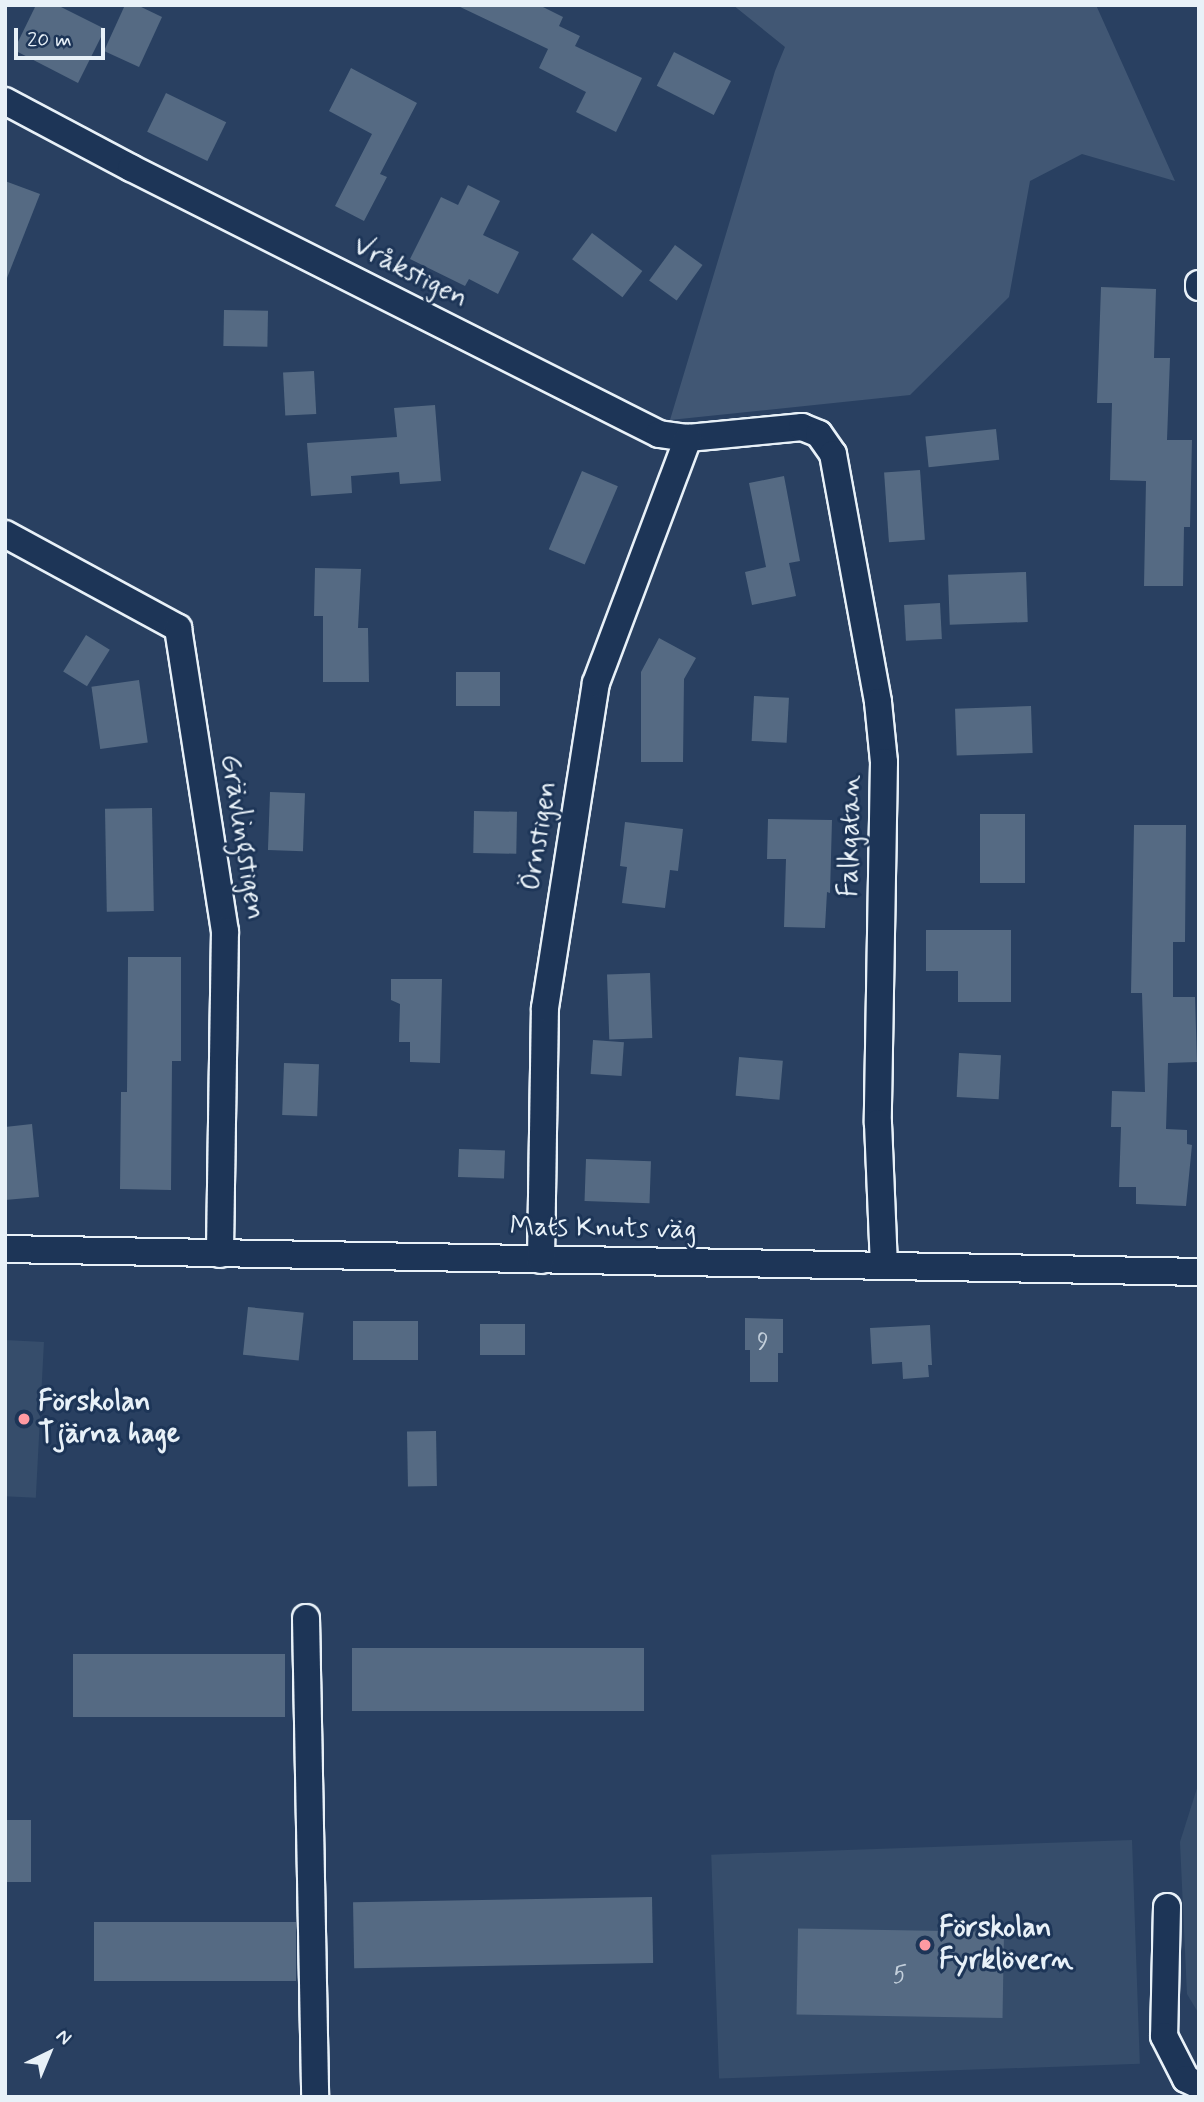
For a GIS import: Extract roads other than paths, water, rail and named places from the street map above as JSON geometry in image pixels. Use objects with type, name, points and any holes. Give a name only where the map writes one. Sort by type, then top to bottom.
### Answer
[{"type":"street","name":"Vråkstigen","points":[[5,101],[131,168],[659,434],[688,438],[802,427]]},
{"type":"street","name":"Falkgatan","points":[[802,427],[819,435],[833,454],[878,702],[884,762],[878,1123],[884,1266]]},
{"type":"street","name":"Örnstigen","points":[[541,1260],[545,1008],[596,683],[688,438]]},
{"type":"street","name":"Grävlingstigen","points":[[5,534],[178,628],[225,931],[220,1254]]},
{"type":"street","name":"Mats Knuts väg","points":[[5,1249],[1199,1272]]},
{"type":"street","points":[[306,1618],[315,2097]]},
{"type":"street","points":[[1167,1907],[1164,2036],[1186,2079],[1199,2085]]},
{"type":"place","name":"Förskolan Tjärna hage","points":[[24,1419]]},
{"type":"place","name":"Förskolan Fyrklövern","points":[[925,1945]]}]
